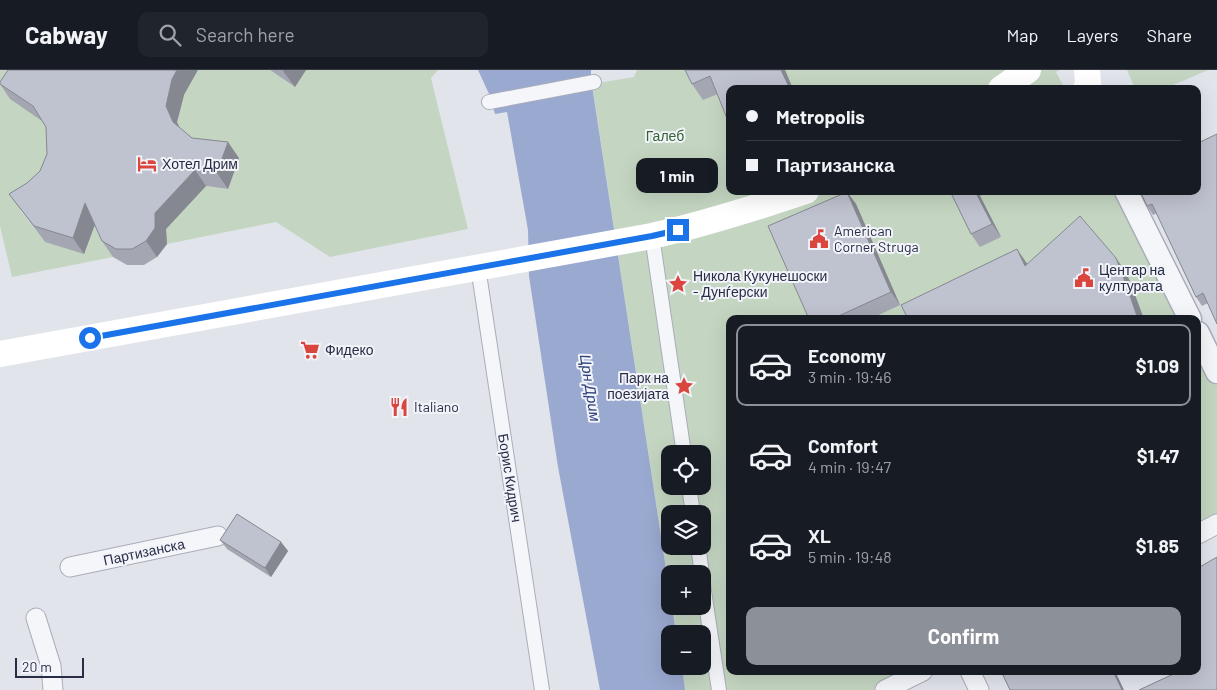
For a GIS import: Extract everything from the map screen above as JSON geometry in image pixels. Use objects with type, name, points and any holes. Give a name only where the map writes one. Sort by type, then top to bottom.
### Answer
[{"type":"main road","points":[[1007,85],[1029,70]]},
{"type":"main road","points":[[1029,70],[1029,85]]},
{"type":"main road","points":[[1087,70],[1087,85]]},
{"type":"main road","points":[[0,354],[652,236],[691,227],[794,195]]},
{"type":"street","points":[[489,102],[594,82]]},
{"type":"street","points":[[1128,195],[1188,315]]},
{"type":"street","points":[[652,236],[683,445]]},
{"type":"street","name":"Борис Кидрич","points":[[487,265],[542,690]]},
{"type":"street","points":[[1201,339],[1217,372]]},
{"type":"street","points":[[1201,532],[1217,524]]},
{"type":"street","name":"Партизанска","points":[[70,567],[218,536]]},
{"type":"street","points":[[708,615],[719,690]]},
{"type":"street","points":[[36,618],[51,666],[53,690]]},
{"type":"street","points":[[884,690],[915,675]]},
{"type":"street","points":[[972,675],[979,690]]},
{"type":"green space","points":[[0,70],[53,70],[44,122],[57,143],[20,210],[45,242],[94,225],[113,206],[108,244],[113,257],[12,277],[0,226]]},
{"type":"green space","points":[[198,70],[270,70],[295,87],[306,70],[438,70],[431,78],[468,229],[330,257],[276,222],[167,244],[166,227],[206,186],[228,189],[203,154],[184,138],[177,122],[184,95]]},
{"type":"green space","name":"Парк на поезијата","points":[[637,70],[1060,70],[1056,72],[1063,85],[726,85],[726,195],[1128,195],[1188,315],[726,315],[726,675],[915,675],[885,690],[685,690],[683,675],[711,675],[711,625],[675,625],[673,615],[711,615],[711,565],[665,565],[664,555],[711,555],[711,505],[661,505],[661,536],[592,84],[634,77]]},
{"type":"green space","points":[[1127,70],[1208,70],[1173,85],[1133,85]]},
{"type":"green space","points":[[1201,339],[1217,372],[1217,524],[1201,532]]},
{"type":"water","name":"Црн Дрим","points":[[478,70],[591,70],[661,536],[661,555],[664,555],[665,565],[661,565],[661,615],[673,615],[675,625],[661,625],[661,675],[683,675],[685,690],[600,690],[558,467],[529,276],[528,230],[507,112],[495,114],[490,96]]},
{"type":"building","name":"Хотел Дрим","points":[[8,70],[177,70],[172,79],[166,106],[173,122],[192,138],[228,142],[217,173],[195,170],[155,213],[155,228],[146,241],[132,249],[116,249],[102,241],[85,203],[73,238],[34,226],[9,194],[27,183],[40,171],[47,154],[46,127],[33,106],[0,84]]},
{"type":"building","points":[[685,70],[781,70],[788,85],[726,85],[726,116],[710,76],[692,84]]},
{"type":"building","points":[[1217,134],[1217,324],[1203,293],[1196,297],[1152,204],[1147,206],[1142,195],[1201,195],[1201,142]]},
{"type":"building","points":[[840,195],[848,195],[891,292],[841,315],[807,315],[768,226]]},
{"type":"building","points":[[952,195],[977,195],[992,224],[971,234]]},
{"type":"building","name":"Центар на културата","points":[[1080,216],[1116,258],[1137,315],[906,315],[901,305],[1017,249],[1025,266]]},
{"type":"building","points":[[237,514],[281,542],[265,568],[220,540]]},
{"type":"building","points":[[1217,557],[1217,690],[1139,690],[1171,675],[1201,675],[1201,566]]},
{"type":"building","points":[[1003,675],[1115,675],[1122,690],[1010,690]]},
{"type":"place","name":"Хотел Дрим","points":[[147,164]]},
{"type":"place","name":"American Corner Struga","points":[[819,239]]},
{"type":"place","name":"Центар на културата","points":[[1084,278]]},
{"type":"place","name":"Никола Кукунешоски - Дунѓерски","points":[[678,284]]},
{"type":"place","name":"Фидеко","points":[[310,350]]},
{"type":"place","name":"Парк на поезијата","points":[[684,386]]},
{"type":"place","name":"Italiano","points":[[399,407]]},
{"type":"route","points":[[90,338],[678,230]]},
{"type":"park label","name":"Галеб","points":[[665,136]]}]
